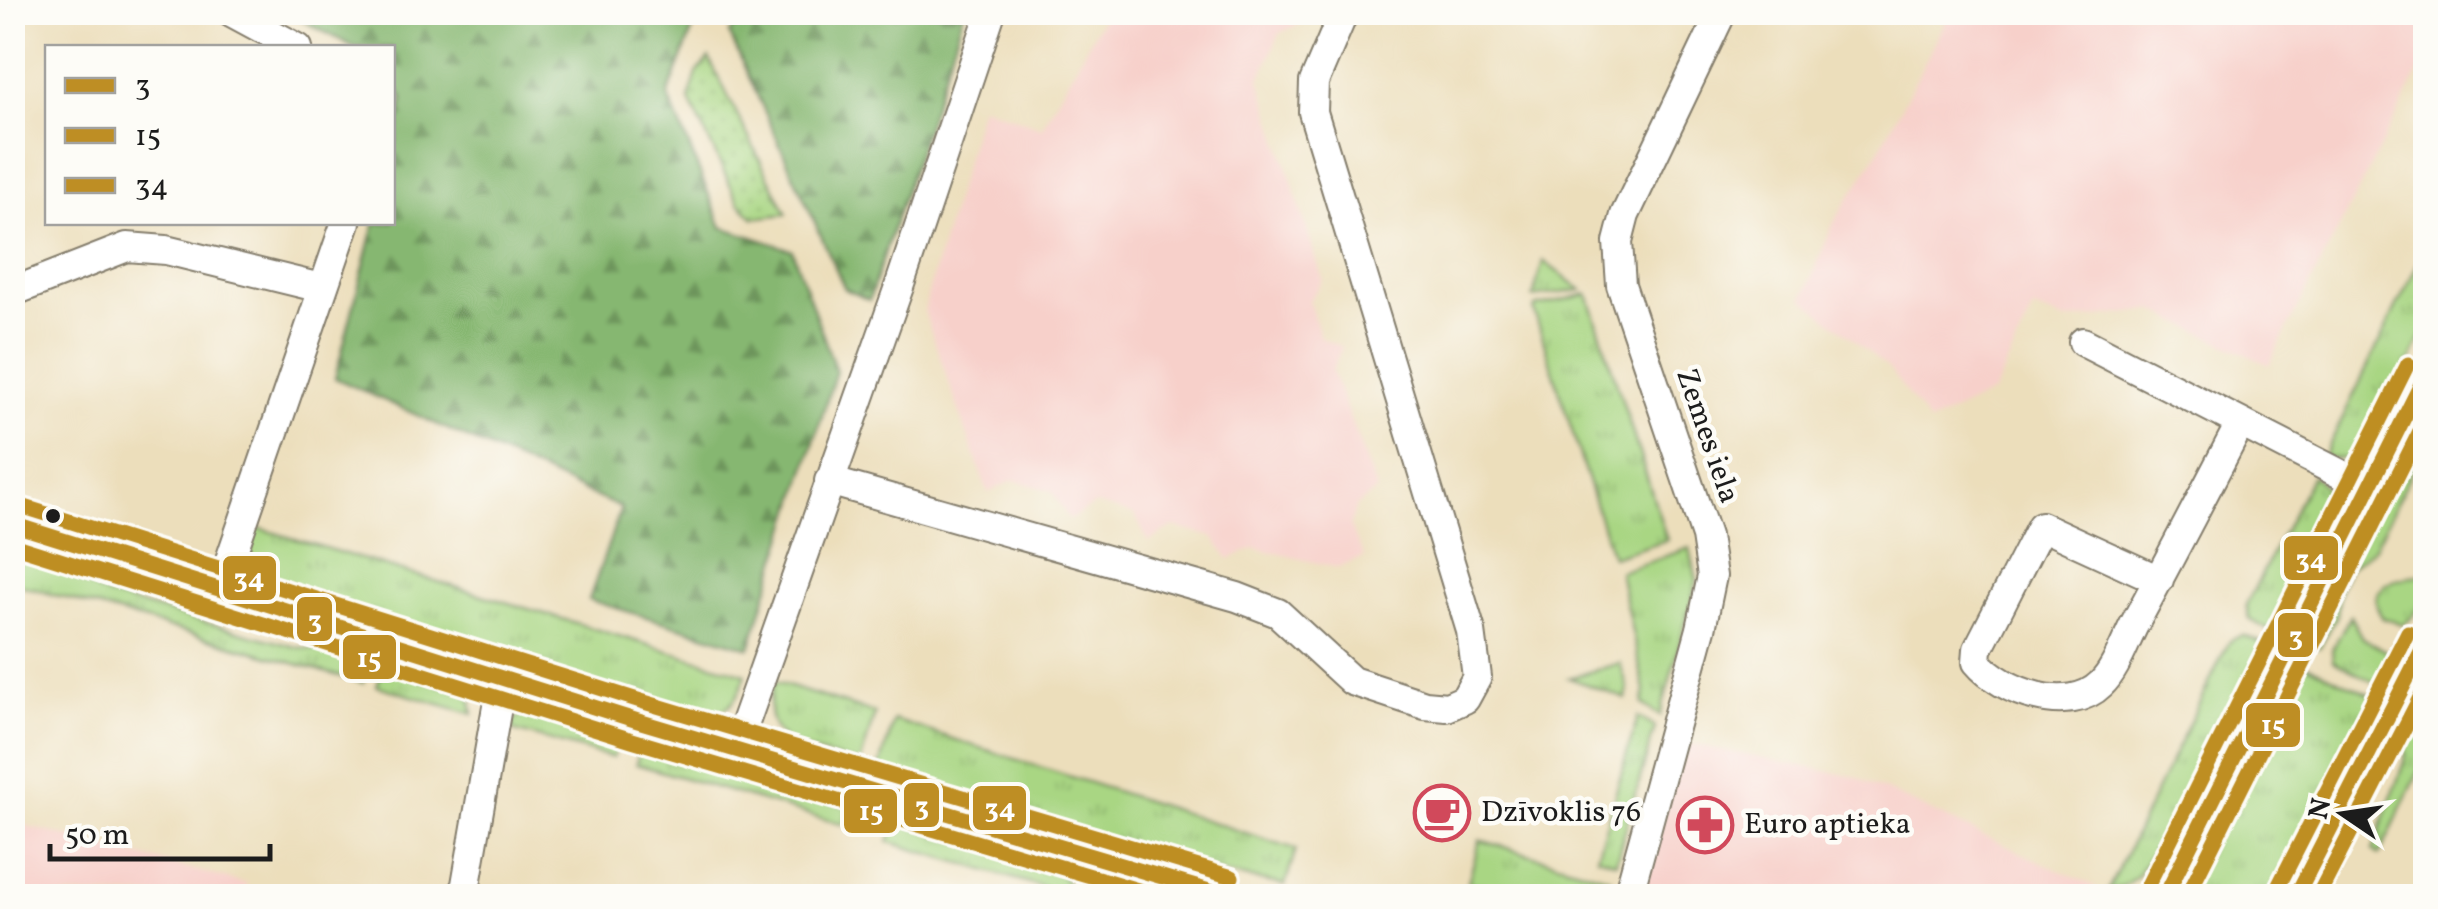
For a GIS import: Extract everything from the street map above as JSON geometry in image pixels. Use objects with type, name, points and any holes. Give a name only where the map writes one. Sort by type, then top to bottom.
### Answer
[{"type":"street","points":[[231,12],[292,45]]},
{"type":"street","points":[[735,750],[991,12]]},
{"type":"street","points":[[830,481],[1236,597],[1278,613],[1352,681],[1425,706],[1447,707],[1465,699],[1477,677],[1471,631],[1313,112],[1314,82],[1344,12]]},
{"type":"street","name":"Zemes iela","points":[[1628,896],[1702,629],[1712,576],[1706,536],[1621,286],[1618,242],[1625,215],[1722,12]]},
{"type":"street","points":[[220,589],[345,225]]},
{"type":"street","points":[[12,292],[127,247],[166,250],[321,288]]},
{"type":"street","points":[[2083,342],[2368,488]]},
{"type":"street","points":[[2165,896],[2426,373]]},
{"type":"street","points":[[2158,580],[2041,526],[1978,649],[1976,662],[1985,672],[2040,699],[2066,700],[2086,695],[2103,683],[2158,580],[2240,424]]},
{"type":"street","points":[[12,524],[735,750],[1112,881],[1226,896]]},
{"type":"street","points":[[2296,896],[2426,641]]},
{"type":"street","points":[[464,896],[502,678]]},
{"type":"shaded area","points":[[1105,13],[1305,13],[1308,20],[1280,33],[1260,79],[1323,280],[1309,301],[1320,338],[1342,347],[1332,371],[1377,491],[1356,506],[1350,526],[1364,557],[1338,568],[1255,548],[1229,559],[1213,537],[1174,527],[1148,542],[1135,515],[1096,504],[1069,520],[1052,491],[1013,480],[988,493],[924,312],[928,293],[981,106],[1042,127]]},
{"type":"shaded area","points":[[1950,13],[2425,13],[2425,60],[2269,365],[2153,310],[2066,321],[2034,309],[1993,393],[1929,423],[1889,369],[1803,298],[1833,224],[1878,152]]},
{"type":"shaded area","points":[[1676,741],[1856,777],[2096,887],[2091,896],[1636,896]]},
{"type":"shaded area","points":[[12,822],[247,884],[245,896],[13,896]]},
{"type":"green space","points":[[754,12],[964,13],[869,300],[845,289],[729,33]]},
{"type":"green space","points":[[287,13],[688,13],[695,24],[668,95],[722,227],[792,250],[836,371],[750,648],[589,600],[621,508],[335,378],[374,225],[395,225],[395,144],[403,99],[395,84],[395,45],[350,45]]},
{"type":"green space","points":[[709,58],[787,214],[754,218],[739,203],[689,99],[697,73]]},
{"type":"green space","points":[[2425,249],[2425,330],[2368,450],[2347,459],[2324,456]]},
{"type":"green space","points":[[1543,261],[1582,290],[1533,297]]},
{"type":"green space","points":[[1588,294],[1667,540],[1612,557],[1534,311],[1535,307]]},
{"type":"green space","points":[[2425,407],[2425,464],[2417,460],[2375,547],[2349,568],[2340,588],[2337,615],[2320,647],[2306,649]]},
{"type":"green space","points":[[2312,476],[2331,497],[2330,525],[2274,633],[2249,619],[2246,605]]},
{"type":"green space","points":[[255,527],[746,674],[729,706],[714,714],[693,716],[266,582],[251,564]]},
{"type":"green space","points":[[1690,548],[1697,581],[1660,716],[1642,704],[1645,691],[1619,572]]},
{"type":"green space","points":[[15,553],[38,558],[108,596],[296,647],[346,653],[369,663],[363,683],[13,583]]},
{"type":"green space","points":[[2425,568],[2424,592],[2416,613],[2403,624],[2383,619],[2377,607],[2379,590],[2392,581],[2422,575]]},
{"type":"green space","points":[[2350,616],[2362,638],[2393,655],[2380,685],[2333,661],[2332,650]]},
{"type":"green space","points":[[2242,635],[2269,646],[2236,717],[2137,876],[2122,887],[2108,890],[2226,648]]},
{"type":"green space","points":[[2300,662],[2375,697],[2276,896],[2185,896]]},
{"type":"green space","points":[[1620,663],[1628,689],[1626,699],[1569,678]]},
{"type":"green space","points":[[383,668],[465,692],[471,699],[473,714],[377,686]]},
{"type":"green space","points":[[774,682],[875,713],[860,764],[805,749],[779,734],[770,704]]},
{"type":"green space","points":[[527,712],[619,739],[613,758],[511,730],[515,719]]},
{"type":"green space","points":[[2400,716],[2425,730],[2425,759],[2379,855],[2373,850],[2406,756]]},
{"type":"green space","points":[[1638,717],[1655,727],[1616,862],[1597,856]]},
{"type":"green space","points":[[894,720],[1296,849],[1285,885],[1196,868],[879,769]]},
{"type":"green space","points":[[640,744],[849,807],[844,825],[636,764]]},
{"type":"green space","points":[[896,822],[1049,868],[1064,878],[1070,895],[889,842]]},
{"type":"green space","points":[[1480,840],[1610,878],[1604,896],[1517,896],[1468,882]]},
{"type":"transit line","name":"34","points":[[2147,887],[2408,364]]},
{"type":"transit line","name":"3","points":[[2165,896],[2426,374]]},
{"type":"transit line","name":"15","points":[[2187,896],[2426,419]]},
{"type":"transit line","name":"34","points":[[18,505],[644,702],[1232,877]]},
{"type":"transit line","name":"3","points":[[12,524],[638,721],[1226,896]]},
{"type":"transit line","name":"15","points":[[12,545],[632,740],[1158,896]]},
{"type":"transit line","name":"34","points":[[2278,887],[2408,632]]},
{"type":"transit line","name":"3","points":[[2296,896],[2426,642]]},
{"type":"transit line","name":"15","points":[[2318,896],[2426,686]]},
{"type":"place","name":"Dzīvoklis 76","points":[[1442,813]]},
{"type":"place","name":"Euro aptieka","points":[[1705,825]]}]
